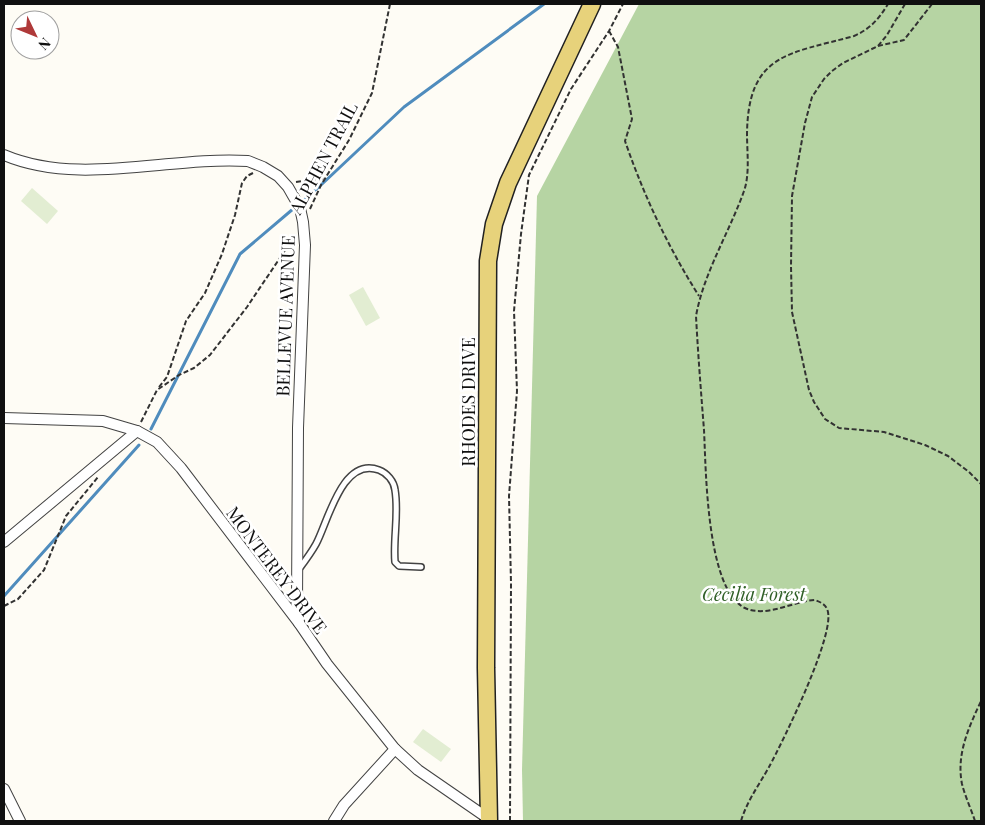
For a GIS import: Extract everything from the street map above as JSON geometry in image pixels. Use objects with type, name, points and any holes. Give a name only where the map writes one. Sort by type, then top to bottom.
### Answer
[{"type":"main road","name":"RHODES DRIVE","points":[[490,820],[486,668],[488,261],[494,224],[506,189],[592,4]]},
{"type":"street","name":"BELLEVUE AVENUE","points":[[4,155],[36,166],[55,169],[248,161],[263,166],[281,179],[288,188],[300,208],[305,244],[298,428],[298,623]]},
{"type":"street","name":"MONTEREY DRIVE","points":[[4,418],[103,421],[137,430],[157,442],[181,468],[327,664],[395,749],[408,762],[490,820]]},
{"type":"street","points":[[4,542],[137,430]]},
{"type":"street","points":[[334,821],[344,806],[395,749]]},
{"type":"street","points":[[4,789],[20,821]]},
{"type":"lane","points":[[297,572],[316,543],[343,484],[355,473],[374,469],[385,473],[390,478],[396,491],[395,562],[399,566],[421,567]]},
{"type":"path","name":"ALPHEN TRAIL","points":[[137,430],[157,390],[179,375],[194,368],[210,355],[282,257],[303,222],[349,140],[372,93],[390,4]]},
{"type":"path","points":[[510,821],[511,602],[508,496],[516,392],[514,311],[529,175],[571,89],[609,31],[623,4]]},
{"type":"path","points":[[741,821],[747,804],[769,767],[814,671],[824,641],[829,615],[828,610],[822,603],[816,600],[760,611],[744,608],[734,599],[726,587],[711,532],[707,500],[696,316],[699,296],[745,189],[749,104],[762,74],[774,62],[789,54],[863,32],[871,27],[888,4]]},
{"type":"path","points":[[878,46],[892,28],[905,4]]},
{"type":"path","points":[[932,4],[904,40],[878,46],[843,63],[824,79],[812,97],[805,123],[792,196],[792,312],[809,390],[820,412],[832,425],[849,430],[884,432],[925,445],[948,456],[981,484]]},
{"type":"path","points":[[609,31],[618,47],[632,119],[625,141],[656,219],[699,296]]},
{"type":"path","points":[[157,390],[167,377],[186,321],[205,293],[222,254],[235,215],[242,183],[247,176],[254,172]]},
{"type":"path","points":[[281,179],[300,183],[326,178]]},
{"type":"path","points":[[4,606],[18,599],[44,570],[66,516],[102,474]]},
{"type":"path","points":[[975,821],[962,784],[960,765],[962,747],[981,701]]},
{"type":"green space","name":"Cecilia Forest","points":[[639,4],[981,4],[981,821],[523,821],[522,770],[537,196]]},
{"type":"green space","points":[[32,188],[58,211],[47,224],[21,201]]},
{"type":"green space","points":[[363,287],[380,318],[366,326],[349,295]]},
{"type":"green space","points":[[423,729],[451,749],[441,762],[413,742]]},
{"type":"waterway","points":[[303,201],[404,107],[544,4]]},
{"type":"waterway","points":[[151,429],[240,254],[293,209]]},
{"type":"waterway","points":[[4,596],[139,445]]}]
